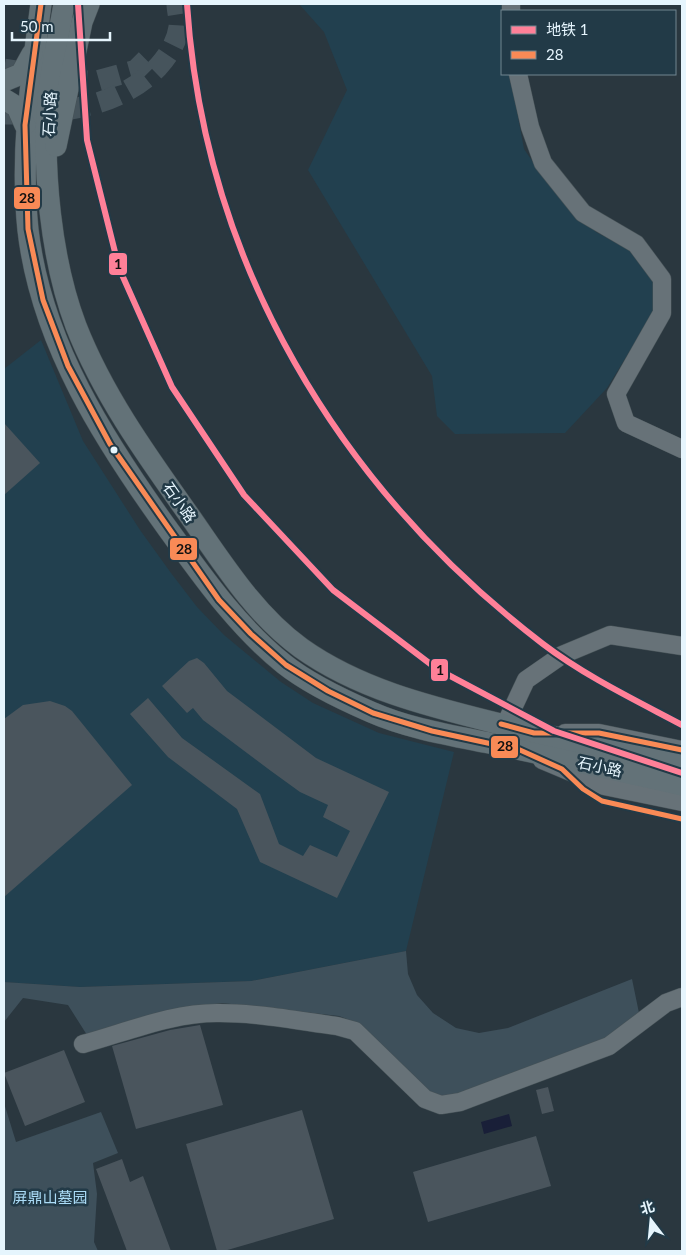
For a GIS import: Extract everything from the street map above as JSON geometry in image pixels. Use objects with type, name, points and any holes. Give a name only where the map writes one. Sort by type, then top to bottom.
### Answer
[{"type":"main road","name":"石小路","points":[[41,4],[25,125],[28,229],[42,300],[68,366],[110,444],[219,600],[251,634],[286,665],[328,691],[373,713],[432,731],[520,750],[682,764]]},
{"type":"main road","name":"石小路","points":[[64,4],[48,96],[46,131],[48,183],[66,295],[89,356],[105,386],[138,440],[239,586],[301,648],[343,672],[385,692],[437,709],[534,733],[682,785]]},
{"type":"main road","points":[[48,183],[82,22],[89,4]]},
{"type":"main road","points":[[4,81],[21,74],[35,49]]},
{"type":"main road","points":[[4,99],[17,107],[25,125]]},
{"type":"street","points":[[518,75],[530,126],[543,163],[583,213],[636,244],[662,279],[662,314],[616,394],[626,423],[682,450]]},
{"type":"street","points":[[504,725],[526,680],[562,655],[610,635],[682,646]]},
{"type":"street","points":[[534,733],[599,733],[682,750]]},
{"type":"street","points":[[520,750],[604,786],[682,802]]},
{"type":"street","points":[[83,1044],[163,1021],[194,1015],[220,1013],[337,1026],[355,1031],[425,1099],[441,1105],[460,1102],[609,1046],[666,1003],[682,997]]},
{"type":"shaded area","points":[[299,4],[502,4],[501,75],[510,75],[524,149],[548,184],[596,232],[633,252],[655,282],[657,307],[607,388],[565,433],[455,434],[437,416],[432,376],[308,170],[347,90],[324,32]]},
{"type":"shaded area","points":[[41,340],[83,441],[140,530],[171,573],[197,607],[224,635],[281,682],[313,703],[379,733],[454,752],[406,951],[251,981],[80,987],[4,982],[4,369]]},
{"type":"shaded area","points":[[509,1114],[512,1126],[484,1134],[481,1122]]},
{"type":"green space","points":[[406,951],[408,974],[417,995],[433,1013],[456,1028],[479,1033],[508,1028],[632,979],[639,1013],[605,1039],[460,1097],[442,1097],[428,1091],[360,1024],[339,1016],[222,1003],[162,1012],[87,1035],[68,1005],[23,998],[4,1022],[4,982],[80,987],[251,981]]},
{"type":"green space","name":"屏鼎山墓园","points":[[4,1103],[16,1142],[101,1112],[118,1153],[93,1163],[97,1194],[94,1242],[98,1251],[4,1251]]},
{"type":"building","points":[[4,423],[40,463],[4,495]]},
{"type":"building","points":[[197,658],[204,663],[227,691],[316,758],[389,792],[337,898],[260,862],[237,809],[168,757],[130,714],[148,698],[182,738],[260,794],[279,844],[303,856],[310,845],[337,857],[350,831],[323,817],[328,805],[300,792],[203,720],[193,708],[187,713],[162,686],[189,661]]},
{"type":"building","points":[[50,701],[65,706],[72,711],[132,785],[4,897],[4,719],[23,705]]},
{"type":"building","points":[[200,1025],[223,1105],[136,1129],[112,1046],[170,1030]]},
{"type":"building","points":[[64,1050],[85,1102],[25,1126],[4,1073]]},
{"type":"building","points":[[548,1087],[554,1111],[542,1114],[536,1090]]},
{"type":"building","points":[[302,1110],[334,1219],[224,1251],[217,1251],[186,1144]]},
{"type":"building","points":[[536,1136],[551,1186],[428,1222],[413,1172]]},
{"type":"building","points":[[122,1159],[130,1182],[143,1176],[171,1251],[127,1251],[96,1169]]},
{"type":"tunnel","points":[[4,114],[66,110],[87,106],[125,92],[158,67],[169,53],[178,33],[177,4]]},
{"type":"tunnel","points":[[4,69],[77,81],[97,81],[136,70],[154,52]]},
{"type":"metro line","name":"1","points":[[78,4],[87,140],[119,268],[172,387],[244,495],[333,590],[437,669],[554,731],[682,773]]},
{"type":"metro line","name":"1","points":[[187,4],[199,99],[221,191],[253,279],[294,362],[345,441],[403,514],[470,582],[543,644],[593,677],[682,725]]},
{"type":"transit line","name":"28","points":[[41,4],[25,125],[28,229],[43,300],[68,366],[110,444],[219,600],[251,634],[286,665],[328,691],[373,713],[432,731],[520,750],[562,769],[583,789],[602,801],[682,819]]},
{"type":"transit line","name":"28","points":[[501,724],[534,733],[599,733],[682,750]]}]
